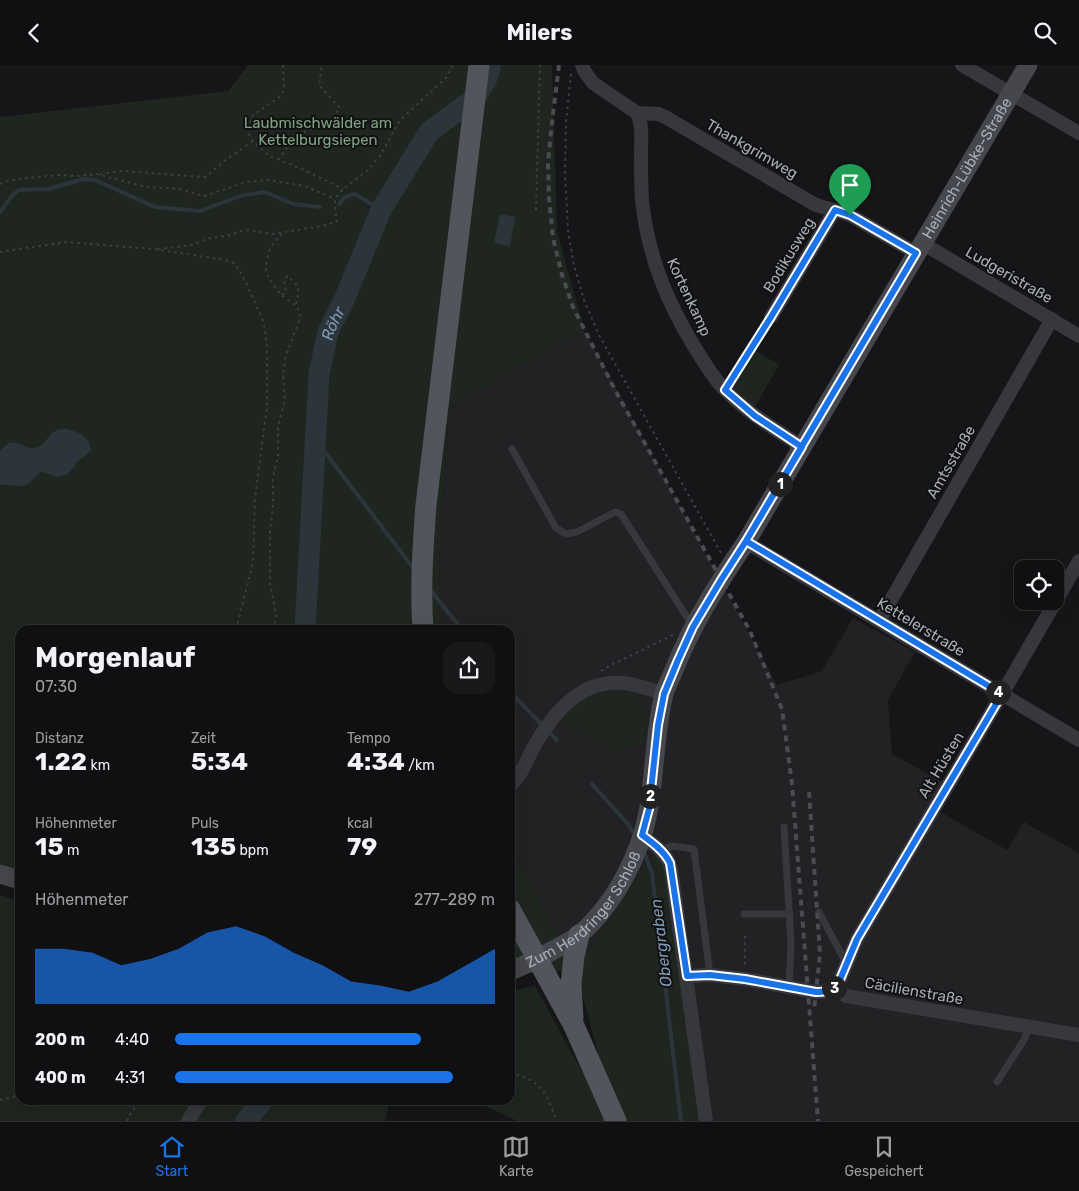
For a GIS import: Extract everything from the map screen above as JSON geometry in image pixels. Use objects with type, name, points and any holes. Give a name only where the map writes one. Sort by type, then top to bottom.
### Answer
[{"type":"main road","points":[[423,625],[421,601],[426,505],[479,65]]},
{"type":"main road","points":[[515,918],[574,1026],[616,1121]]},
{"type":"main road","points":[[574,1026],[571,983],[579,935]]},
{"type":"street","points":[[962,65],[1079,133]]},
{"type":"street","name":"Heinrich-Lübke-Straße","points":[[642,835],[649,809],[658,725],[664,694],[693,627],[1028,65]]},
{"type":"street","name":"Thankgrimweg","points":[[576,69],[585,72],[593,83],[637,113],[667,117],[814,204],[850,215],[919,248]]},
{"type":"street","name":"Kortenkamp","points":[[637,113],[641,124],[641,181],[648,235],[656,267],[670,301],[688,337],[710,372],[725,390],[755,416],[802,447]]},
{"type":"street","name":"Bodikusweg","points":[[771,317],[835,210]]},
{"type":"street","name":"Ludgeristraße","points":[[919,248],[1079,335]]},
{"type":"street","name":"Amtsstraße","points":[[879,621],[1052,319]]},
{"type":"street","name":"Kettelerstraße","points":[[746,541],[1079,740]]},
{"type":"street","name":"Alt Hüsten","points":[[834,988],[839,982],[857,939],[883,893],[1079,561]]},
{"type":"street","points":[[515,780],[546,727],[569,700],[581,691],[596,685],[624,683],[664,694]]},
{"type":"street","points":[[642,835],[662,851],[671,868],[706,1121]]},
{"type":"street","name":"Zum Herdringer Schloß","points":[[515,969],[538,959],[579,935],[595,919],[623,881],[642,835]]},
{"type":"street","points":[[0,874],[15,878]]},
{"type":"street","name":"Cäcilienstraße","points":[[687,976],[710,975],[745,979],[789,988],[824,992],[834,988],[846,996],[1079,1035]]},
{"type":"street","points":[[188,1121],[198,1105]]},
{"type":"lane","points":[[512,449],[556,528],[566,533],[577,532],[615,512],[621,514],[693,627]]},
{"type":"lane","points":[[784,827],[791,943],[789,988]]},
{"type":"lane","points":[[662,851],[671,846],[694,849],[710,975]]},
{"type":"lane","points":[[819,912],[846,963]]},
{"type":"lane","points":[[744,914],[790,913]]},
{"type":"lane","points":[[997,1082],[1023,1043],[1029,1027]]},
{"type":"path","points":[[283,65],[284,88],[281,96],[254,115],[250,123],[249,134],[253,141],[268,155],[343,189]]},
{"type":"path","points":[[278,160],[295,136],[331,120],[340,108],[319,85],[322,65]]},
{"type":"path","points":[[154,249],[192,245],[210,238],[226,236],[245,230],[272,234],[284,233],[327,225],[337,221],[335,199],[343,189],[367,171],[380,156],[400,120],[446,78],[453,65]]},
{"type":"path","points":[[536,210],[540,65]]},
{"type":"path","points":[[576,69],[566,121],[566,182],[568,231],[574,265],[584,300],[599,335],[729,567]]},
{"type":"path","points":[[0,184],[27,178],[58,175],[76,176],[122,171],[205,177],[253,141]]},
{"type":"path","points":[[97,174],[147,187],[180,189],[204,196],[247,182],[269,181],[305,186],[335,199]]},
{"type":"path","points":[[284,233],[276,238],[269,249],[266,265],[268,277],[282,295],[296,304]]},
{"type":"path","points":[[0,251],[66,242],[154,249],[225,260],[234,263],[240,271],[264,323],[267,347],[267,407],[255,498],[253,562],[237,625]]},
{"type":"path","points":[[275,625],[276,615],[270,583],[270,531],[274,477],[278,457],[278,426],[285,400],[283,374],[286,355],[300,316],[296,304],[299,291],[297,284],[287,275],[284,280],[286,291],[282,295]]},
{"type":"path","points":[[725,390],[771,317]]},
{"type":"path","points":[[596,674],[611,665],[693,627]]},
{"type":"path","points":[[745,936],[745,979]]},
{"type":"path","points":[[515,1074],[528,1078],[539,1086],[547,1097],[558,1121]]},
{"type":"path","points":[[0,1101],[15,1096]]},
{"type":"path","points":[[127,1121],[136,1105]]},
{"type":"shaded area","points":[[500,214],[515,217],[510,246],[494,243]]},
{"type":"shaded area","points":[[584,329],[777,685],[822,671],[853,618],[915,652],[888,700],[892,754],[953,787],[939,811],[1007,850],[1024,822],[1079,853],[1079,1121],[706,1121],[661,841],[576,970],[515,854],[515,625],[440,625],[439,560],[449,408]]},
{"type":"shaded area","points":[[66,429],[86,438],[91,451],[78,461],[70,472],[58,477],[42,472],[26,485],[0,485],[0,450],[13,442],[30,448],[37,447],[43,444],[55,431]]},
{"type":"green space","name":"Laubmischwälder am Kettelburgsiepen","points":[[248,65],[552,65],[557,231],[584,329],[449,408],[439,560],[440,625],[15,625],[15,869],[0,865],[0,117],[228,91]]},
{"type":"green space","points":[[753,349],[779,365],[754,408],[730,386]]},
{"type":"green space","points":[[609,689],[631,691],[646,708],[647,721],[643,745],[614,751],[592,741],[561,720],[575,704],[591,695]]},
{"type":"green space","points":[[662,840],[706,1121],[616,1121],[576,970]]},
{"type":"green space","points":[[515,854],[576,970],[515,975]]},
{"type":"green space","points":[[0,895],[15,900],[15,1105],[389,1105],[385,1121],[0,1121]]},
{"type":"green space","points":[[535,986],[602,1108],[606,1121],[517,1121],[483,1105],[515,1105],[515,990]]},
{"type":"waterway","name":"Röhr","points":[[305,625],[319,374],[328,332],[344,300],[381,210],[429,132],[476,97],[487,78],[491,65]]},
{"type":"waterway","points":[[0,212],[19,190],[49,189],[83,179],[95,180],[155,207],[200,211],[240,196],[265,192],[293,204],[320,207]]},
{"type":"waterway","points":[[339,204],[345,197],[355,194],[381,210]]},
{"type":"waterway","points":[[315,439],[414,569]]},
{"type":"waterway","points":[[429,588],[458,625]]},
{"type":"waterway","points":[[515,697],[543,726]]},
{"type":"waterway","points":[[548,731],[557,740]]},
{"type":"waterway","name":"Obergraben","points":[[592,784],[628,824],[636,837]]},
{"type":"waterway","name":"Obergraben","points":[[644,852],[652,873],[681,1121]]},
{"type":"waterway","name":"Röhr","points":[[246,1121],[259,1105]]},
{"type":"railway","points":[[559,65],[548,163],[549,198],[553,238],[562,275],[573,307],[615,390],[750,631],[782,709],[792,784],[818,1121]]},
{"type":"railway","points":[[809,792],[820,954],[814,1010]]},
{"type":"route","points":[[850,215],[835,210],[725,390],[755,416],[802,447],[774,494],[746,541],[1002,694],[883,893],[857,939],[839,982],[834,988],[830,991],[816,992],[745,979],[710,975],[687,976],[670,863],[654,843],[642,835],[649,809],[658,725],[664,694],[693,627],[746,541],[802,447],[916,253],[850,215]]}]
